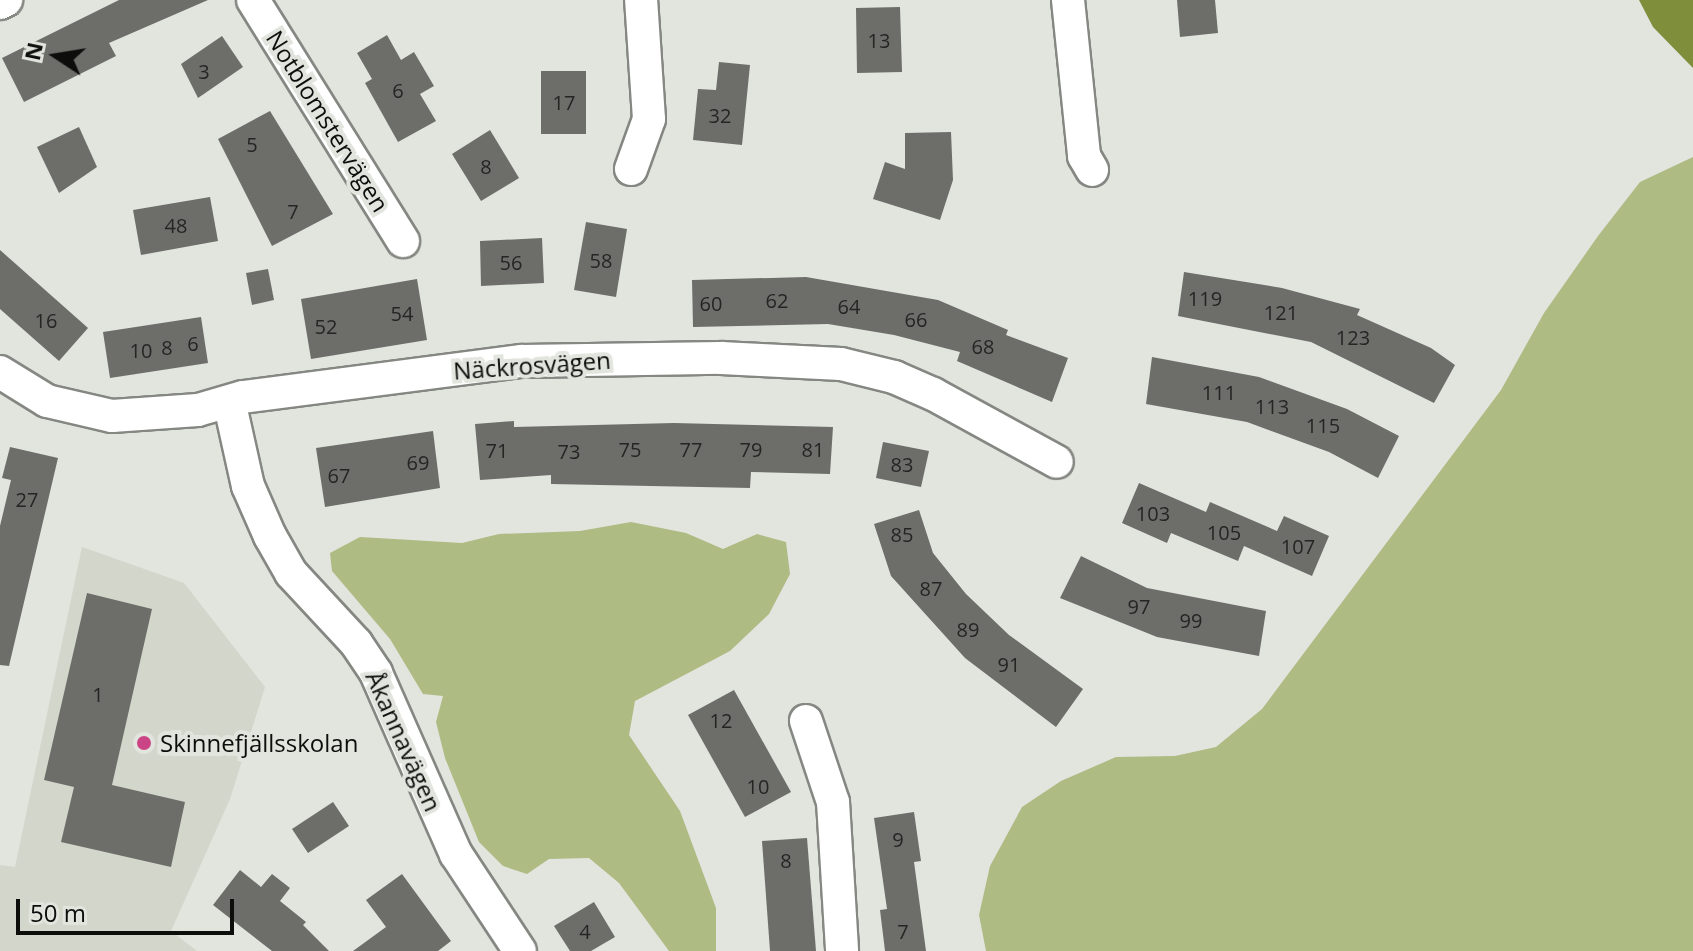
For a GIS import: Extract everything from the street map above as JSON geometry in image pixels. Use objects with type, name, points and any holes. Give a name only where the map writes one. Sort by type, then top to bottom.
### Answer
[{"type":"street","points":[[0,3],[6,0]]},
{"type":"street","name":"Notblomstervägen","points":[[253,0],[403,241]]},
{"type":"street","points":[[631,169],[649,119],[641,0]]},
{"type":"street","points":[[1068,0],[1084,156],[1092,170]]},
{"type":"street","name":"Näckrosvägen","points":[[0,372],[47,401],[91,415],[148,416],[230,405],[243,397],[522,361],[791,360],[841,364],[894,377],[1057,462]]},
{"type":"street","name":"Åkannavägen","points":[[230,405],[248,486],[270,536],[291,573],[356,643],[376,673],[456,854],[520,951]]},
{"type":"street","points":[[806,721],[833,802],[842,951]]},
{"type":"shaded area","points":[[1639,0],[1693,0],[1693,68],[1653,27]]},
{"type":"shaded area","points":[[1693,157],[1693,951],[986,951],[979,915],[990,866],[1022,807],[1061,781],[1116,757],[1175,756],[1216,747],[1262,709],[1501,390],[1544,313],[1640,182]]},
{"type":"shaded area","points":[[631,522],[686,533],[723,549],[757,534],[786,542],[790,574],[769,614],[730,651],[635,701],[629,735],[680,811],[716,908],[716,951],[669,951],[619,883],[589,858],[549,859],[527,874],[503,866],[479,842],[445,758],[436,722],[443,696],[423,694],[390,639],[332,571],[330,553],[360,537],[462,543],[499,534],[580,531]]},
{"type":"shaded area","name":"Skinnefjällsskolan","points":[[82,547],[184,583],[265,687],[230,799],[171,931],[197,951],[0,951],[0,865],[15,867]]},
{"type":"building","points":[[119,0],[208,0],[109,43],[116,56],[24,102],[2,58]]},
{"type":"building","points":[[1177,0],[1215,0],[1218,33],[1180,37]]},
{"type":"building","points":[[900,7],[902,72],[857,73],[856,8]]},
{"type":"building","points":[[387,35],[401,60],[414,52],[434,86],[420,94],[436,121],[398,142],[365,83],[372,79],[357,53]]},
{"type":"building","points":[[222,36],[243,67],[198,98],[181,64]]},
{"type":"building","points":[[719,62],[750,65],[742,145],[693,140],[698,89],[716,90]]},
{"type":"building","points":[[541,71],[586,71],[586,134],[541,134]]},
{"type":"building","points":[[270,111],[333,214],[272,246],[218,139]]},
{"type":"building","points":[[79,127],[97,167],[59,193],[37,147]]},
{"type":"building","points":[[490,130],[519,178],[481,201],[452,154]]},
{"type":"building","points":[[951,132],[953,180],[940,220],[873,199],[885,162],[905,169],[905,133]]},
{"type":"building","points":[[210,197],[218,241],[141,255],[133,210]]},
{"type":"building","points":[[586,222],[627,229],[616,297],[574,290]]},
{"type":"building","points":[[542,238],[544,283],[481,286],[480,241]]},
{"type":"building","points":[[0,250],[88,328],[59,361],[0,309]]},
{"type":"building","points":[[268,269],[274,300],[252,305],[246,273]]},
{"type":"building","points":[[1184,272],[1282,288],[1360,309],[1357,315],[1431,348],[1455,365],[1434,403],[1311,342],[1178,316]]},
{"type":"building","points":[[806,277],[938,300],[1008,330],[1006,335],[1068,358],[1052,402],[957,361],[960,352],[894,335],[828,324],[693,327],[692,280]]},
{"type":"building","points":[[417,279],[427,340],[311,359],[301,299]]},
{"type":"building","points":[[201,317],[208,363],[110,378],[103,332]]},
{"type":"building","points":[[1152,357],[1259,377],[1347,409],[1399,436],[1378,478],[1329,452],[1247,422],[1146,404]]},
{"type":"building","points":[[514,421],[514,427],[674,423],[833,427],[830,474],[751,472],[750,488],[551,484],[551,475],[480,480],[475,424]]},
{"type":"building","points":[[433,431],[440,488],[325,507],[316,448]]},
{"type":"building","points":[[883,442],[929,451],[921,487],[876,478]]},
{"type":"building","points":[[10,447],[58,458],[9,666],[0,665],[0,526],[11,480],[2,478]]},
{"type":"building","points":[[1139,483],[1206,512],[1210,502],[1277,531],[1284,516],[1329,536],[1312,576],[1244,546],[1238,561],[1171,533],[1167,543],[1122,523]]},
{"type":"building","points":[[919,510],[933,553],[966,594],[1009,635],[1083,689],[1056,727],[965,658],[891,576],[874,524]]},
{"type":"building","points":[[1081,556],[1147,588],[1266,611],[1259,656],[1157,637],[1060,598]]},
{"type":"building","points":[[87,593],[152,609],[112,785],[185,802],[171,867],[61,842],[74,787],[44,780]]},
{"type":"building","points":[[734,690],[791,792],[745,817],[688,715]]},
{"type":"building","points":[[333,802],[349,826],[308,853],[292,829]]},
{"type":"building","points":[[914,812],[921,861],[914,862],[926,951],[885,951],[880,910],[887,909],[874,818]]},
{"type":"building","points":[[807,838],[816,951],[770,951],[762,841]]},
{"type":"building","points":[[240,870],[261,887],[272,874],[290,888],[280,901],[306,922],[303,925],[329,951],[272,951],[213,905]]},
{"type":"building","points":[[402,874],[451,941],[438,951],[353,951],[386,927],[366,900]]},
{"type":"building","points":[[594,902],[615,937],[591,951],[570,951],[554,926]]},
{"type":"place","name":"Skinnefjällsskolan","points":[[144,743]]}]
